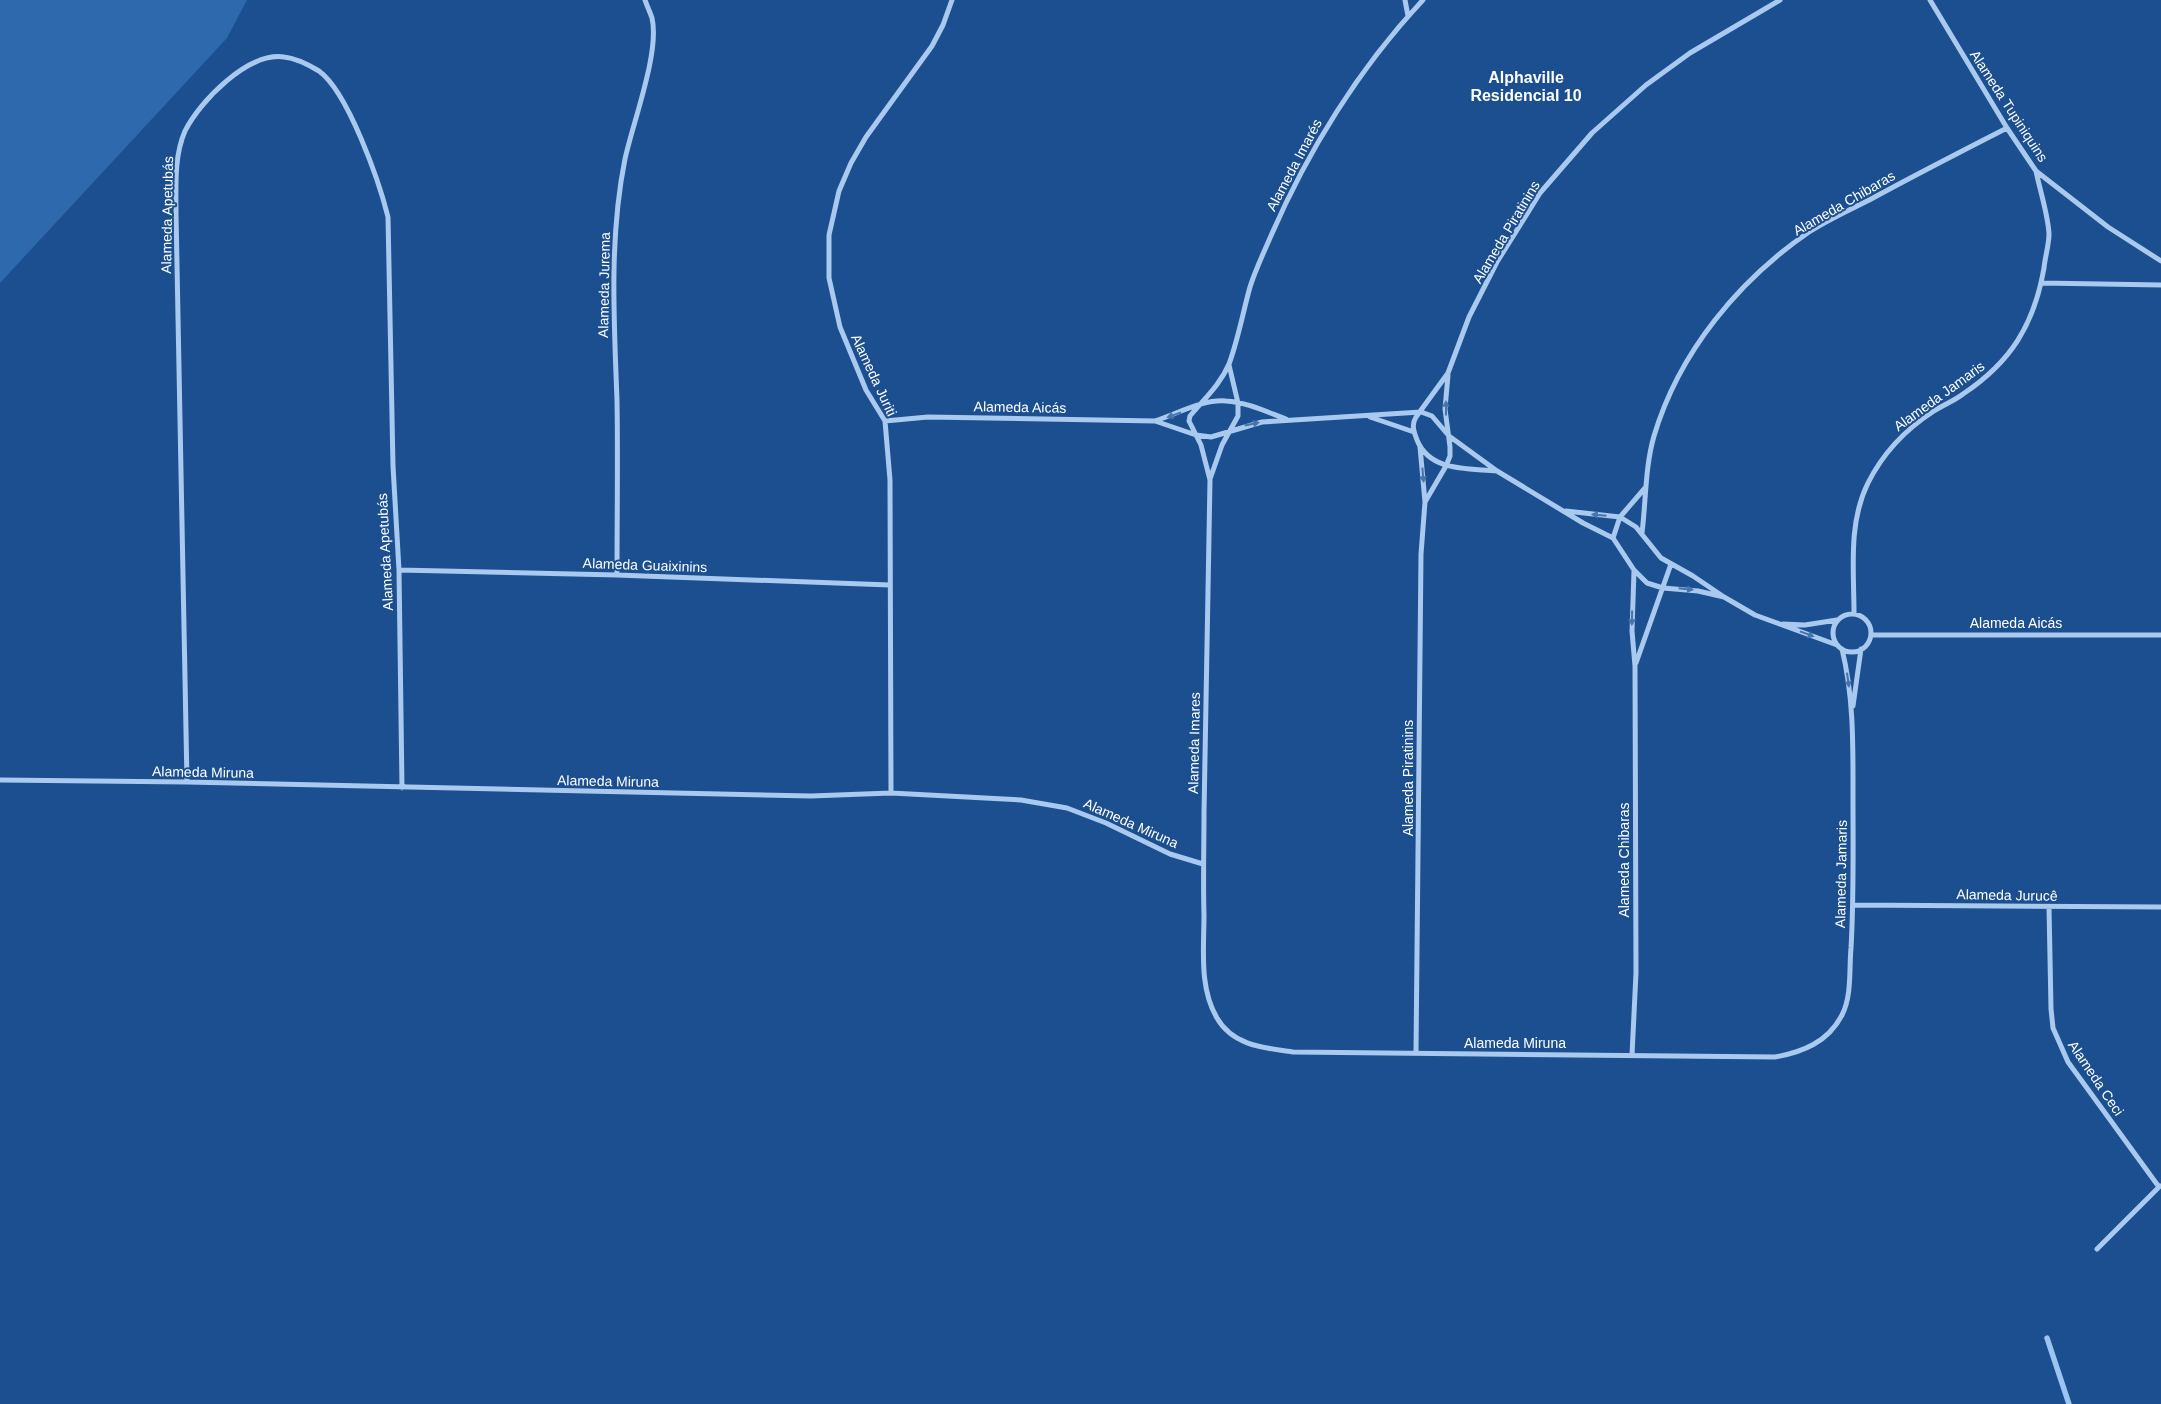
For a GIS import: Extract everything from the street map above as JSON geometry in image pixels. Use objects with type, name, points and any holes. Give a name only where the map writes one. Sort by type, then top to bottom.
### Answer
[{"type":"street","name":"Alameda Jurema","points":[[616,575],[618,457],[613,287],[615,238],[625,159],[646,80],[652,44],[652,19],[645,0]]},
{"type":"street","name":"Alameda Juriti","points":[[891,793],[890,480],[886,421],[866,390],[840,327],[829,278],[829,235],[839,191],[851,163],[866,137],[932,46],[943,25],[952,0]]},
{"type":"street","points":[[1405,0],[1408,16]]},
{"type":"street","name":"Alameda Imarés","points":[[1198,406],[1216,386],[1228,365],[1251,284],[1291,190],[1333,118],[1360,78],[1408,16],[1423,0]]},
{"type":"street","name":"Alameda Piratinins","points":[[1448,373],[1469,317],[1497,262],[1540,193],[1592,133],[1646,84],[1690,53],[1780,0]]},
{"type":"street","name":"Alameda Tupiniquins","points":[[1930,0],[2007,128],[2036,171],[2108,227],[2161,261]]},
{"type":"street","name":"Alameda Apetubás","points":[[186,782],[176,224],[178,153],[185,131],[203,106],[243,68],[262,60],[283,56],[300,61],[320,72],[337,92],[370,160],[380,186],[388,217],[392,466],[399,570],[402,788]]},
{"type":"street","name":"Alameda Chibaras","points":[[1642,533],[1645,488],[1654,437],[1671,392],[1695,349],[1723,308],[1764,267],[1810,231],[2007,128]]},
{"type":"street","name":"Alameda Jamaris","points":[[1854,613],[1854,537],[1858,508],[1868,483],[1886,454],[1905,432],[1934,411],[1963,394],[2002,363],[2018,343],[2030,320],[2041,283],[2049,235],[2036,171]]},
{"type":"street","points":[[2041,283],[2161,285]]},
{"type":"street","points":[[1210,480],[1218,455],[1238,416],[1238,402],[1228,365]]},
{"type":"street","points":[[1448,373],[1414,421],[1414,432],[1420,447],[1428,456],[1446,466],[1497,471]]},
{"type":"street","points":[[1425,502],[1446,466],[1450,447],[1445,409],[1448,373]]},
{"type":"street","name":"Alameda Aicás","points":[[1155,421],[1198,406],[1225,400],[1238,402],[1288,420]]},
{"type":"street","points":[[1198,406],[1189,421],[1204,455],[1210,480]]},
{"type":"street","name":"Alameda Aicás","points":[[886,421],[937,417],[1155,421],[1196,435],[1211,437],[1254,424],[1288,420],[1421,412]]},
{"type":"street","points":[[1421,412],[1432,416],[1449,436],[1497,471],[1613,538],[1634,570],[1646,583],[1663,588],[1698,591],[1724,597]]},
{"type":"street","name":"Alameda Aicás","points":[[1367,416],[1414,432]]},
{"type":"street","name":"Alameda Piratinins","points":[[1416,1053],[1421,554],[1425,502],[1420,447]]},
{"type":"street","name":"Alameda Imares","points":[[1210,480],[1203,864],[1204,973],[1210,1006]]},
{"type":"street","points":[[1613,538],[1620,517],[1645,488]]},
{"type":"street","points":[[1563,510],[1620,517],[1636,527],[1654,551],[1671,564],[1755,615],[1778,624],[1837,645],[1842,649],[1852,652],[1861,649],[1870,641],[1869,623],[1865,618],[1854,613],[1842,616],[1837,620],[1805,625],[1778,624]]},
{"type":"street","points":[[1636,666],[1646,632],[1671,564]]},
{"type":"street","name":"Alameda Guaixinins","points":[[399,570],[616,575],[890,585]]},
{"type":"street","points":[[1634,570],[1632,631],[1636,666]]},
{"type":"street","points":[[1837,620],[1832,633],[1837,645]]},
{"type":"street","name":"Alameda Aicás","points":[[1871,634],[2161,635]]},
{"type":"street","name":"Alameda Jamaris","points":[[1831,1032],[1843,1014],[1848,995],[1853,904],[1852,711],[1842,649]]},
{"type":"street","name":"Alameda Jamaris","points":[[1852,711],[1860,668],[1861,649]]},
{"type":"street","name":"Alameda Chibaras","points":[[1632,1055],[1636,973],[1636,666]]},
{"type":"street","name":"Alameda Miruna","points":[[0,780],[186,782],[811,796],[891,793],[1021,800],[1067,808],[1106,823],[1170,854],[1203,864]]},
{"type":"street","name":"Alameda Jurucê","points":[[1853,904],[2049,908],[2161,907]]},
{"type":"street","name":"Alameda Ceci","points":[[2049,908],[2051,1009],[2054,1028],[2061,1048],[2068,1062],[2160,1187]]},
{"type":"street","name":"Alameda Miruna","points":[[1210,1006],[1218,1020],[1227,1030],[1241,1040],[1256,1047],[1293,1052],[1775,1057],[1798,1053],[1815,1044],[1831,1032]]},
{"type":"street","points":[[2097,1249],[2160,1187]]},
{"type":"shaded area","points":[[0,0],[247,0],[227,38],[0,283]]},
{"type":"waterway","points":[[2047,1338],[2069,1404]]},
{"type":"district","name":"Alphaville Residencial 10","points":[[1526,86]]}]
